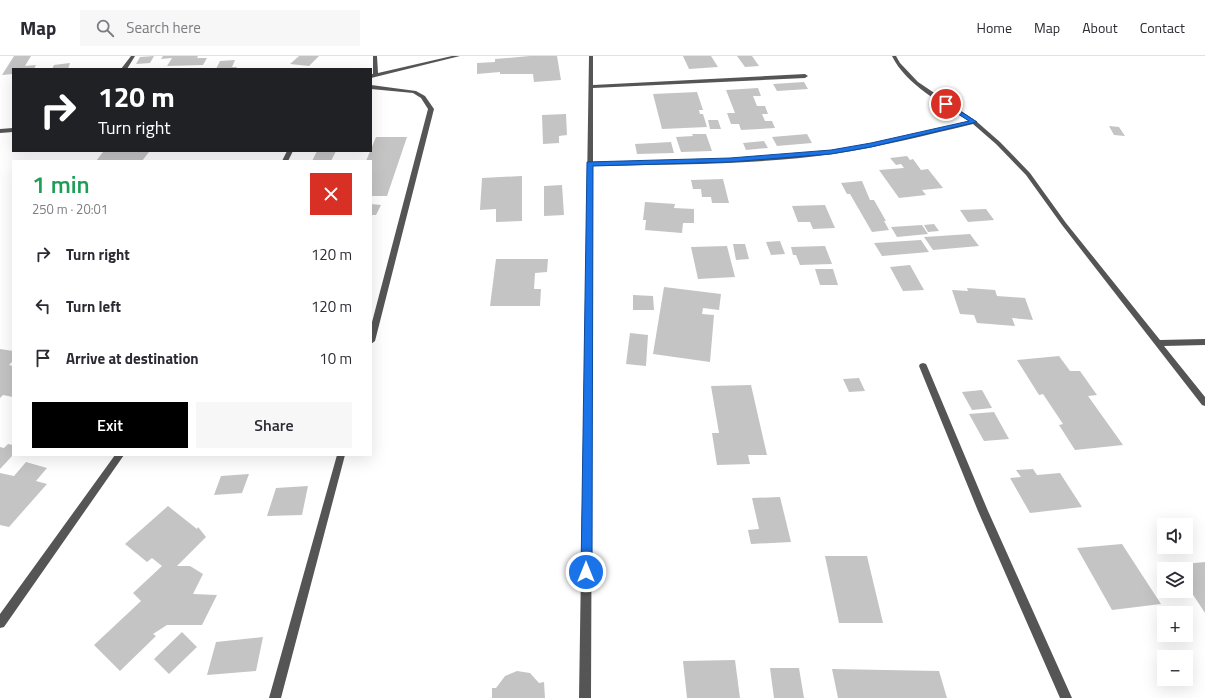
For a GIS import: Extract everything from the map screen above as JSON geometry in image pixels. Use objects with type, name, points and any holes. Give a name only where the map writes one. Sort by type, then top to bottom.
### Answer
[{"type":"street","points":[[125,68],[133,56]]},
{"type":"street","points":[[375,56],[373,76],[458,56]]},
{"type":"street","points":[[585,698],[591,56]]},
{"type":"street","points":[[894,56],[898,64],[916,83],[974,122],[998,143],[1028,174],[1064,224],[1205,403]]},
{"type":"street","points":[[590,87],[806,76]]},
{"type":"street","points":[[372,88],[414,92],[423,97],[431,109],[372,337]]},
{"type":"street","points":[[589,164],[730,160],[831,152],[871,145],[974,122]]},
{"type":"street","points":[[0,132],[12,130]]},
{"type":"street","points":[[1158,343],[1205,342]]},
{"type":"street","points":[[923,366],[983,511],[1066,698]]},
{"type":"street","points":[[0,623],[119,456]]},
{"type":"street","points":[[276,698],[340,456]]},
{"type":"building","points":[[14,56],[31,56],[25,66],[36,65],[34,68],[12,68],[12,74],[2,75]]},
{"type":"building","points":[[154,56],[150,63],[136,64],[140,57]]},
{"type":"building","points":[[163,56],[198,56],[197,58],[207,58],[203,65],[167,66],[172,58],[161,59]]},
{"type":"building","points":[[299,56],[319,56],[309,66],[290,64]]},
{"type":"building","points":[[530,56],[557,56],[561,80],[534,82],[533,74],[500,74],[500,72],[477,74],[477,63],[495,62],[495,59]]},
{"type":"building","points":[[683,56],[711,56],[718,67],[689,69]]},
{"type":"building","points":[[737,56],[752,56],[759,66],[745,67]]},
{"type":"building","points":[[235,60],[232,67],[237,67],[216,68],[220,61]]},
{"type":"building","points":[[70,63],[68,68],[52,68],[54,65]]},
{"type":"building","points":[[804,82],[808,89],[777,91],[773,84]]},
{"type":"building","points":[[758,88],[761,96],[753,96],[757,106],[765,106],[768,114],[762,114],[765,121],[772,121],[775,128],[741,130],[739,124],[731,124],[727,113],[735,113],[726,90]]},
{"type":"building","points":[[697,92],[703,110],[699,110],[700,114],[703,114],[707,127],[662,129],[653,94]]},
{"type":"building","points":[[566,114],[567,135],[559,136],[559,143],[543,144],[542,115]]},
{"type":"building","points":[[708,120],[718,120],[721,129],[710,129]]},
{"type":"building","points":[[1109,126],[1119,127],[1125,136],[1114,135]]},
{"type":"building","points":[[692,134],[706,134],[712,151],[681,152],[676,137],[693,136]]},
{"type":"building","points":[[807,134],[812,143],[777,146],[772,137]]},
{"type":"building","points":[[376,137],[407,137],[387,196],[372,196],[372,160],[366,160],[370,152],[372,152],[372,147]]},
{"type":"building","points":[[764,141],[768,148],[746,150],[743,143]]},
{"type":"building","points":[[671,142],[674,153],[637,154],[635,144]]},
{"type":"building","points":[[103,152],[149,152],[143,160],[97,160]]},
{"type":"building","points":[[316,152],[336,152],[332,160],[312,160]]},
{"type":"building","points":[[907,156],[910,160],[913,159],[921,170],[928,169],[943,188],[922,190],[926,195],[899,198],[879,170],[904,168],[901,164],[896,165],[890,158]]},
{"type":"building","points":[[522,176],[522,221],[496,222],[496,209],[480,210],[482,178]]},
{"type":"building","points":[[723,179],[729,203],[712,203],[711,197],[702,197],[701,189],[693,189],[691,180]]},
{"type":"building","points":[[862,181],[870,200],[874,200],[886,221],[884,221],[889,230],[872,232],[850,194],[847,194],[841,183]]},
{"type":"building","points":[[562,185],[564,215],[544,216],[544,186]]},
{"type":"building","points":[[645,202],[675,204],[674,208],[694,209],[694,223],[683,223],[682,233],[645,230],[646,220],[643,220]]},
{"type":"building","points":[[372,204],[381,205],[376,215],[372,215]]},
{"type":"building","points":[[825,205],[835,228],[813,229],[810,222],[798,222],[792,206]]},
{"type":"building","points":[[986,209],[994,220],[968,222],[960,210]]},
{"type":"building","points":[[934,224],[939,231],[928,232],[924,225]]},
{"type":"building","points":[[922,225],[928,234],[897,237],[891,227]]},
{"type":"building","points":[[970,234],[979,246],[933,250],[924,237]]},
{"type":"building","points":[[921,240],[929,252],[882,256],[874,243]]},
{"type":"building","points":[[780,241],[785,254],[771,255],[766,242]]},
{"type":"building","points":[[733,244],[745,244],[749,259],[736,260]]},
{"type":"building","points":[[727,246],[735,277],[698,279],[691,247]]},
{"type":"building","points":[[825,246],[832,264],[800,265],[796,255],[793,255],[791,247]]},
{"type":"building","points":[[496,259],[548,259],[547,272],[535,273],[534,289],[541,289],[540,306],[490,306]]},
{"type":"building","points":[[910,265],[924,290],[903,291],[890,267]]},
{"type":"building","points":[[815,269],[833,269],[838,285],[820,285]]},
{"type":"building","points":[[664,287],[721,294],[719,310],[703,308],[702,314],[714,315],[710,362],[653,354]]},
{"type":"building","points":[[967,288],[995,290],[997,296],[1025,298],[1033,320],[1012,318],[1015,326],[977,323],[974,315],[960,314],[952,290],[968,291]]},
{"type":"building","points":[[633,295],[653,296],[654,310],[633,310]]},
{"type":"building","points":[[630,333],[648,335],[646,366],[626,364]]},
{"type":"building","points":[[0,349],[12,351],[12,362],[9,365],[12,366],[12,397],[3,395],[0,398]]},
{"type":"building","points":[[1059,356],[1070,371],[1080,371],[1097,395],[1088,396],[1123,445],[1075,450],[1059,425],[1063,424],[1043,394],[1039,395],[1017,360]]},
{"type":"building","points":[[859,378],[865,391],[849,392],[843,379]]},
{"type":"building","points":[[751,385],[767,455],[748,455],[750,464],[717,465],[712,433],[719,433],[711,386]]},
{"type":"building","points":[[982,390],[992,408],[972,410],[962,392]]},
{"type":"building","points":[[994,412],[1009,439],[984,441],[969,414]]},
{"type":"building","points":[[8,444],[12,445],[12,456],[0,469],[0,447],[4,448]]},
{"type":"building","points":[[26,462],[47,468],[36,481],[47,484],[9,527],[0,525],[0,473],[14,476]]},
{"type":"building","points":[[1033,469],[1037,475],[1060,473],[1082,507],[1030,513],[1010,478],[1021,477],[1016,470]]},
{"type":"building","points":[[249,474],[242,493],[214,495],[221,476]]},
{"type":"building","points":[[308,486],[302,515],[267,516],[276,488]]},
{"type":"building","points":[[780,497],[791,542],[751,544],[748,530],[759,529],[752,498]]},
{"type":"building","points":[[168,506],[197,529],[198,527],[206,537],[177,566],[190,566],[203,574],[193,594],[217,595],[202,625],[167,625],[153,634],[156,636],[120,671],[94,645],[141,601],[133,593],[162,566],[152,558],[147,562],[125,544]]},
{"type":"building","points":[[1122,544],[1161,604],[1112,610],[1077,548]]},
{"type":"building","points":[[825,556],[867,556],[883,623],[839,623]]},
{"type":"building","points":[[1205,562],[1205,613],[1193,595],[1193,563]]},
{"type":"building","points":[[182,632],[197,647],[169,674],[154,659]]},
{"type":"building","points":[[263,637],[256,671],[207,675],[216,642]]},
{"type":"building","points":[[735,660],[740,698],[687,698],[683,661]]},
{"type":"building","points":[[770,668],[799,668],[804,698],[774,698]]},
{"type":"building","points":[[832,669],[939,671],[947,698],[838,698]]},
{"type":"building","points":[[517,671],[530,673],[539,683],[544,682],[545,698],[492,698],[492,688],[496,688],[505,676]]},
{"type":"route","points":[[586,572],[589,164],[730,160],[831,152],[871,145],[974,122],[946,104]]}]
